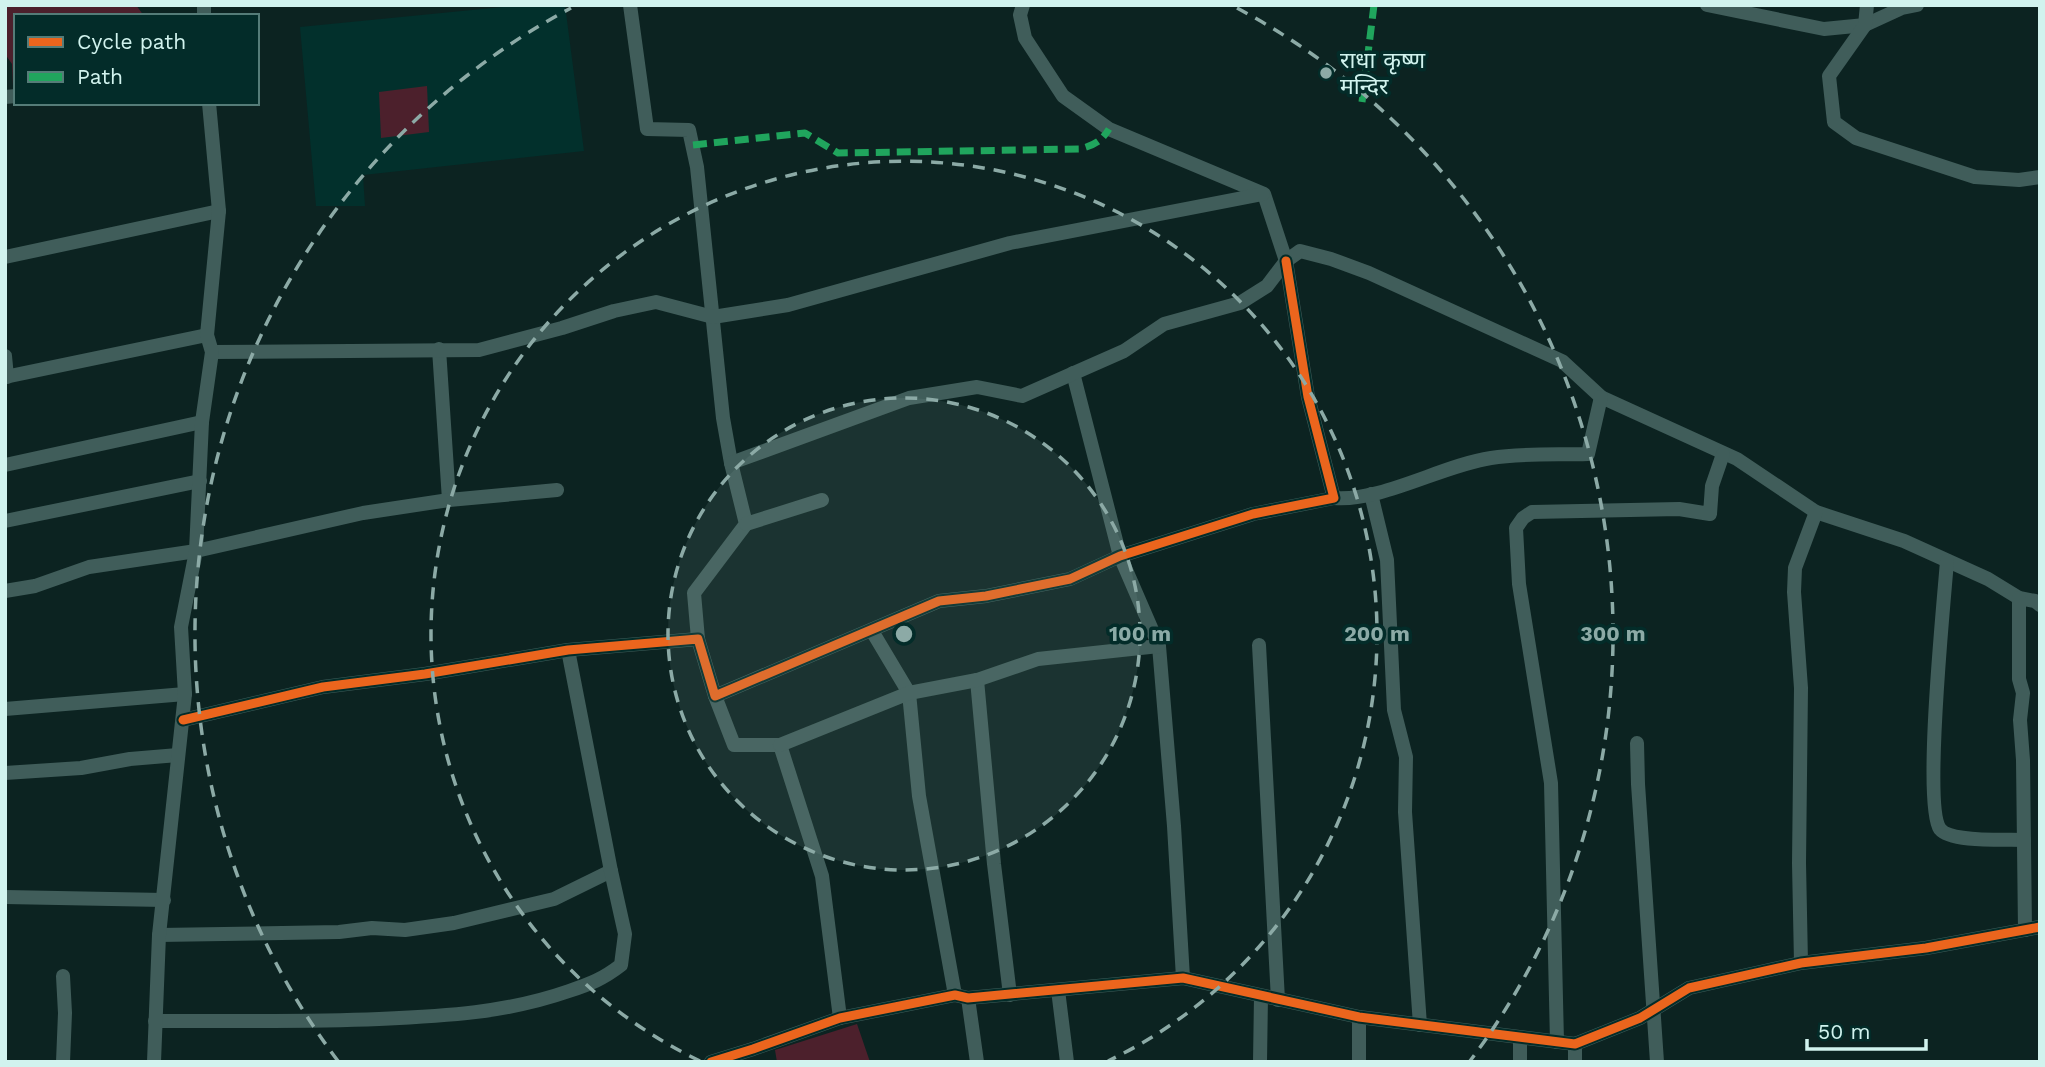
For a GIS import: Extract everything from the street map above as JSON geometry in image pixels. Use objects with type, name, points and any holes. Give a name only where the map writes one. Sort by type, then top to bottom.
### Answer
[{"type":"street","points":[[630,5],[647,129],[689,130],[697,167],[723,418],[746,524]]},
{"type":"street","points":[[1023,5],[1020,15],[1025,37],[1063,96],[1109,128],[1264,194],[1286,261],[1308,397],[1334,498]]},
{"type":"street","points":[[1707,5],[1824,29],[1865,25],[1902,8],[1917,5]]},
{"type":"street","points":[[1867,5],[1865,25],[1829,76],[1834,122],[1856,138],[1975,177],[2019,180],[2040,177]]},
{"type":"street","points":[[154,1062],[159,935],[185,694],[181,627],[196,551],[202,422],[212,352],[207,335],[219,211],[209,105]]},
{"type":"street","points":[[212,352],[480,350],[614,311],[656,302],[713,317],[788,305],[1010,243],[1264,194]]},
{"type":"street","points":[[5,257],[219,211]]},
{"type":"street","points":[[731,463],[909,398],[977,387],[1022,396],[1124,351],[1164,324],[1240,303],[1267,286],[1286,261],[1300,251],[1369,273],[1562,361],[1601,397],[1737,459],[1816,512],[1904,541],[1988,579],[2019,598],[2038,600]]},
{"type":"street","points":[[5,356],[6,377],[207,335]]},
{"type":"street","points":[[439,349],[449,500]]},
{"type":"street","points":[[1073,373],[1120,556],[1159,646],[1183,978]]},
{"type":"street","points":[[715,696],[939,601],[985,596],[1070,579],[1120,556],[1253,514],[1334,498],[1348,499],[1371,494],[1490,458],[1588,454],[1601,397]]},
{"type":"street","points":[[5,465],[202,422]]},
{"type":"street","points":[[1557,1042],[1551,783],[1518,584],[1516,528],[1532,512],[1679,509],[1710,514],[1712,486],[1723,454]]},
{"type":"street","points":[[5,521],[200,481]]},
{"type":"street","points":[[5,591],[35,586],[89,567],[196,551],[363,513],[449,500],[557,490]]},
{"type":"street","points":[[1371,494],[1387,560],[1394,710],[1406,757],[1405,812],[1420,1025]]},
{"type":"street","points":[[822,500],[746,524],[694,593],[698,639],[715,696],[734,745],[780,745],[909,693],[977,680],[1038,659],[1159,646]]},
{"type":"street","points":[[1801,963],[1801,688],[1794,580],[1795,568],[1816,512]]},
{"type":"street","points":[[1947,561],[1934,761],[1936,814],[1940,829],[1953,837],[2024,840]]},
{"type":"street","points":[[711,1062],[840,1018],[962,997],[1010,995],[1183,978],[1359,1017],[1575,1044],[1640,1018],[1689,988],[1801,963],[1926,948],[2032,928],[2024,840],[2019,598]]},
{"type":"street","points":[[872,631],[909,693],[919,796],[977,1062]]},
{"type":"street","points":[[183,720],[323,687],[425,674],[568,650],[698,639]]},
{"type":"street","points":[[1259,645],[1278,1000]]},
{"type":"street","points":[[155,1021],[318,1022],[443,1016],[502,1010],[540,1001],[603,979],[621,965],[625,934],[568,650]]},
{"type":"street","points":[[977,680],[994,863],[1010,995]]},
{"type":"street","points":[[5,709],[185,694]]},
{"type":"street","points":[[1637,743],[1657,1062]]},
{"type":"street","points":[[780,745],[822,876],[840,1018]]},
{"type":"street","points":[[5,773],[81,768],[130,759],[178,755]]},
{"type":"street","points":[[159,935],[339,932],[372,928],[405,930],[454,923],[554,899],[611,871]]},
{"type":"street","points":[[5,897],[164,900]]},
{"type":"street","points":[[63,976],[63,1062]]},
{"type":"street","points":[[1058,990],[1067,1062]]},
{"type":"street","points":[[1260,1062],[1261,996]]},
{"type":"street","points":[[1359,1017],[1359,1062]]},
{"type":"street","points":[[1520,1038],[1520,1062]]},
{"type":"street","points":[[1575,1044],[1575,1062]]},
{"type":"shaded area","points":[[5,5],[136,5],[143,14],[14,14],[14,86],[12,64],[5,54]]},
{"type":"shaded area","points":[[522,5],[565,5],[584,151],[363,175],[365,206],[316,206],[300,27]]},
{"type":"shaded area","points":[[427,86],[429,132],[381,138],[379,92]]},
{"type":"shaded area","points":[[857,1024],[870,1062],[777,1062],[775,1050]]},
{"type":"marked path","points":[[1362,102],[1374,5]]},
{"type":"marked path","points":[[693,145],[805,133],[838,153],[1080,149],[1097,142],[1109,129]]},
{"type":"cycle path","points":[[183,720],[323,687],[425,674],[568,650],[698,639],[715,696],[939,601],[986,596],[1070,579],[1120,556],[1253,514],[1334,498],[1308,397],[1286,261]]},
{"type":"cycle path","points":[[711,1062],[840,1018],[955,995],[968,998],[1183,978],[1359,1017],[1575,1044],[1640,1018],[1689,988],[1801,963],[1926,948],[2040,927]]},
{"type":"place","name":"राधा कृष्ण मन्दिर","points":[[1326,73]]}]
